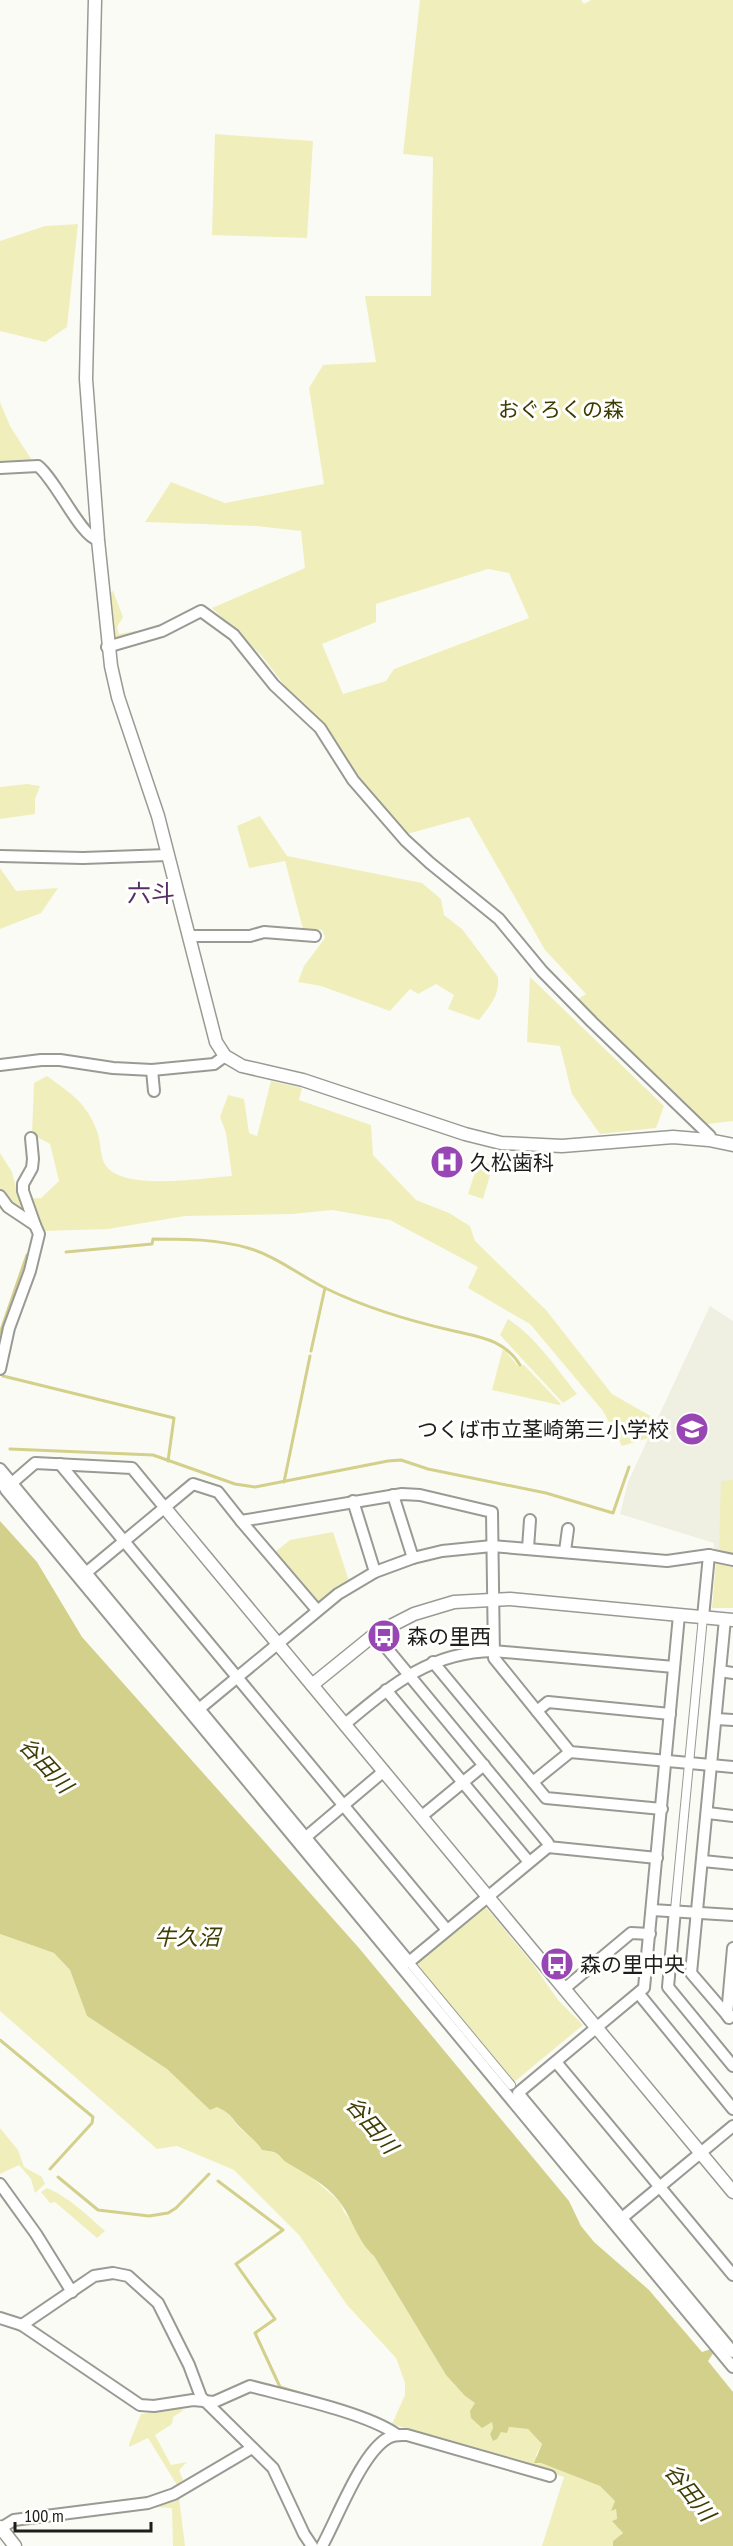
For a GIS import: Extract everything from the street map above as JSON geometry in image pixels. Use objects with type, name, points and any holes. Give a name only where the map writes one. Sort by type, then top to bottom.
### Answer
[{"type":"street","points":[[95,0],[86,379],[107,647],[118,697],[168,855],[213,1034],[225,1056],[242,1066],[303,1080],[465,1134],[501,1143],[562,1146],[673,1137],[710,1140],[733,1145]]},
{"type":"street","points":[[0,468],[38,466],[58,488],[88,536],[98,540]]},
{"type":"street","points":[[107,647],[162,631],[201,611],[234,635],[274,685],[320,728],[352,780],[405,840],[500,919],[542,971],[710,1136]]},
{"type":"street","points":[[0,856],[83,858],[168,855]]},
{"type":"street","points":[[189,936],[250,936],[264,932],[315,936]]},
{"type":"street","points":[[0,1065],[60,1060],[113,1068],[152,1070],[214,1064],[225,1056]]},
{"type":"street","points":[[152,1070],[154,1091]]},
{"type":"street","points":[[0,1369],[9,1328],[38,1242],[39,1234],[23,1191],[23,1184],[32,1168],[32,1138]]},
{"type":"street","points":[[0,1196],[8,1208],[35,1225]]},
{"type":"street","points":[[12,1483],[35,1462],[132,1468],[733,2192]]},
{"type":"street","points":[[60,1464],[447,1930]]},
{"type":"street","points":[[0,1469],[511,2085]]},
{"type":"street","points":[[0,1479],[6,1490],[733,2367]]},
{"type":"street","points":[[87,1572],[194,1484],[218,1492],[317,1610]]},
{"type":"street","points":[[241,1521],[393,1495],[420,1495],[492,1512],[495,1661],[570,1752]]},
{"type":"street","points":[[393,1495],[413,1558]]},
{"type":"street","points":[[353,1502],[375,1572]]},
{"type":"street","points":[[528,1548],[530,1520]]},
{"type":"street","points":[[565,1551],[568,1529]]},
{"type":"street","points":[[199,1709],[338,1594],[375,1572],[413,1558],[442,1551],[492,1546],[667,1561],[710,1556],[733,1560]]},
{"type":"street","points":[[710,1556],[668,1987],[733,2066]]},
{"type":"street","points":[[312,1685],[375,1634],[400,1620],[437,1606],[492,1599],[729,1620],[720,1671],[691,1973],[731,2018]]},
{"type":"street","points":[[679,1615],[644,1988],[518,2093],[731,2344]]},
{"type":"street","points":[[375,1634],[548,1843],[548,1847]]},
{"type":"street","points":[[345,1724],[408,1674],[433,1662],[470,1652],[493,1650],[674,1667]]},
{"type":"street","points":[[433,1662],[546,1798],[662,1809]]},
{"type":"street","points":[[720,1671],[733,1673]]},
{"type":"street","points":[[386,1690],[529,1862]]},
{"type":"street","points":[[537,1711],[548,1702],[670,1714]]},
{"type":"street","points":[[716,1719],[733,1720]]},
{"type":"street","points":[[533,1782],[570,1752],[733,1767]]},
{"type":"street","points":[[422,1816],[484,1765]]},
{"type":"street","points":[[306,1837],[384,1771]]},
{"type":"street","points":[[708,1813],[733,1816]]},
{"type":"street","points":[[409,1962],[548,1847],[657,1858]]},
{"type":"street","points":[[703,1862],[733,1864]]},
{"type":"street","points":[[652,1910],[733,1915]]},
{"type":"street","points":[[564,1989],[632,1933],[650,1934]]},
{"type":"street","points":[[731,2018],[733,1948]]},
{"type":"street","points":[[639,1994],[733,2109]]},
{"type":"street","points":[[556,2062],[733,2275]]},
{"type":"street","points":[[622,2218],[733,2126]]},
{"type":"street","points":[[0,2184],[36,2234],[72,2292]]},
{"type":"street","points":[[22,2325],[94,2276],[113,2273],[128,2276],[140,2285],[158,2303],[205,2402],[278,2475],[304,2534],[312,2546]]},
{"type":"street","points":[[0,2318],[22,2325],[140,2405],[154,2406],[194,2400],[214,2402],[250,2386],[386,2427],[396,2434],[407,2435],[550,2476]]},
{"type":"street","points":[[321,2546],[370,2454],[396,2434]]},
{"type":"street","points":[[15,2546],[1,2527],[14,2520],[148,2503],[174,2494],[252,2448]]},
{"type":"shaded area","name":"つくば市立茎崎第三小学校","points":[[710,1306],[733,1321],[733,1557],[714,1553],[714,1543],[620,1514],[628,1482]]},
{"type":"green space","name":"おぐろくの森","points":[[420,0],[581,0],[584,4],[591,0],[733,0],[733,1121],[707,1124],[576,1000],[586,994],[545,950],[469,817],[407,834],[347,766],[261,655],[212,608],[305,568],[301,531],[256,526],[145,522],[171,482],[225,503],[324,484],[309,388],[323,365],[376,362],[365,296],[431,296],[433,157],[403,154]],"holes":[[[488,569],[509,573],[529,618],[394,669],[386,681],[343,694],[322,644],[376,622],[376,604]]]},
{"type":"green space","points":[[215,134],[313,141],[307,238],[212,235]]},
{"type":"green space","points":[[78,224],[67,327],[45,342],[0,331],[0,241],[45,226]]},
{"type":"green space","points":[[0,402],[10,426],[33,462],[0,464]]},
{"type":"green space","points":[[113,591],[123,617],[117,627],[119,634],[136,631],[137,635],[114,641],[108,594]]},
{"type":"green space","points":[[27,784],[40,786],[35,799],[35,814],[0,819],[0,787]]},
{"type":"green space","points":[[260,816],[287,856],[422,883],[441,899],[444,915],[462,929],[498,977],[496,995],[479,1020],[448,1009],[454,995],[436,984],[418,994],[410,989],[390,1011],[321,986],[298,982],[304,966],[325,938],[322,930],[303,929],[285,861],[249,868],[237,826]]},
{"type":"green space","points":[[0,868],[16,891],[58,888],[41,913],[0,929]]},
{"type":"green space","points":[[530,977],[664,1106],[656,1128],[600,1134],[572,1094],[560,1046],[527,1042]]},
{"type":"green space","points":[[47,1076],[84,1107],[98,1134],[106,1166],[115,1174],[146,1181],[232,1176],[226,1133],[220,1117],[228,1095],[244,1099],[249,1133],[257,1136],[271,1081],[302,1088],[299,1100],[371,1125],[373,1155],[416,1200],[449,1213],[470,1226],[475,1241],[546,1310],[612,1394],[656,1419],[648,1438],[622,1446],[603,1411],[530,1324],[468,1288],[478,1267],[390,1220],[332,1210],[292,1214],[185,1216],[108,1229],[43,1231],[11,1205],[0,1189],[0,1153],[12,1172],[19,1199],[41,1198],[59,1181],[50,1144],[32,1134],[34,1083]]},
{"type":"green space","points":[[479,1160],[493,1165],[483,1199],[468,1194]]},
{"type":"green space","points":[[508,1319],[537,1344],[577,1394],[563,1403],[500,1335]]},
{"type":"green space","points":[[503,1348],[518,1366],[524,1365],[561,1404],[492,1390]]},
{"type":"green space","points":[[733,1480],[733,1553],[719,1551],[721,1481]]},
{"type":"green space","points":[[333,1532],[349,1581],[319,1603],[274,1553],[290,1540]]},
{"type":"green space","points":[[716,1562],[733,1565],[733,1608],[712,1608]]},
{"type":"green space","points":[[484,1905],[533,1964],[558,2000],[583,2025],[513,2083],[414,1963]]},
{"type":"green space","points":[[0,1934],[54,1953],[70,1970],[87,2016],[167,2069],[210,2110],[217,2106],[226,2112],[262,2150],[276,2153],[283,2160],[308,2174],[340,2202],[344,2212],[356,2227],[368,2251],[374,2256],[446,2375],[465,2396],[476,2403],[472,2408],[492,2421],[493,2428],[490,2434],[509,2427],[528,2429],[542,2444],[536,2455],[538,2464],[541,2463],[600,2486],[615,2501],[612,2510],[616,2509],[617,2519],[613,2521],[623,2533],[613,2541],[613,2546],[542,2546],[564,2477],[392,2424],[405,2395],[405,2383],[396,2358],[347,2305],[299,2235],[234,2170],[177,2146],[157,2149],[0,2011]]},
{"type":"green space","points":[[0,2128],[18,2150],[24,2167],[42,2177],[45,2184],[35,2193],[31,2179],[19,2165],[0,2174]]},
{"type":"green space","points":[[47,2188],[71,2202],[105,2231],[97,2238],[55,2202],[50,2203],[41,2192]]},
{"type":"green space","points":[[174,2408],[184,2410],[173,2417],[172,2424],[155,2435],[171,2465],[187,2462],[179,2470],[183,2480],[177,2485],[148,2438],[129,2447],[141,2414]]},
{"type":"green space","points":[[179,2498],[185,2546],[173,2546],[172,2508],[153,2507]]},
{"type":"water","name":"牛久沼","points":[[0,1521],[37,1562],[82,1637],[359,1948],[569,2201],[581,2226],[594,2242],[649,2290],[702,2352],[711,2349],[714,2352],[708,2361],[733,2392],[733,2546],[613,2546],[613,2541],[623,2533],[612,2521],[617,2519],[616,2509],[611,2511],[615,2501],[600,2486],[541,2463],[534,2463],[542,2444],[528,2429],[509,2427],[507,2433],[501,2432],[493,2441],[490,2434],[493,2428],[492,2422],[482,2428],[471,2418],[470,2411],[475,2403],[465,2396],[446,2375],[343,2207],[328,2189],[277,2154],[262,2150],[226,2112],[217,2107],[210,2110],[167,2069],[87,2016],[70,1970],[54,1953],[0,1934]]},
{"type":"waterway","points":[[66,1252],[152,1244],[153,1239],[201,1240],[236,1245],[258,1251],[325,1288],[372,1308],[491,1341],[507,1350],[520,1365]]},
{"type":"waterway","points":[[0,1333],[27,1255]]},
{"type":"waterway","points":[[311,1351],[325,1288]]},
{"type":"waterway","points":[[284,1482],[310,1356]]},
{"type":"waterway","points":[[3,1376],[174,1418],[168,1461]]},
{"type":"waterway","points":[[10,1449],[153,1455],[235,1484],[255,1487],[401,1460],[428,1469],[546,1493],[613,1513],[629,1467]]},
{"type":"waterway","points":[[0,2040],[93,2117],[92,2123],[50,2169]]},
{"type":"waterway","points":[[58,2177],[98,2210],[149,2216],[168,2213],[176,2208],[209,2174]]},
{"type":"waterway","points":[[218,2181],[283,2230],[236,2264],[275,2319],[255,2333],[280,2387],[315,2398]]},
{"type":"place","name":"久松歯科","points":[[447,1162]]},
{"type":"place","name":"つくば市立茎崎第三小学校","points":[[692,1429]]},
{"type":"place","name":"森の里西","points":[[384,1636]]},
{"type":"place","name":"森の里中央","points":[[557,1964]]},
{"type":"district","name":"六斗","points":[[151,893]]},
{"type":"water label","name":"谷田川","points":[[46,1765]]},
{"type":"water label","name":"谷田川","points":[[372,2125]]},
{"type":"water label","name":"谷田川","points":[[690,2492]]}]
